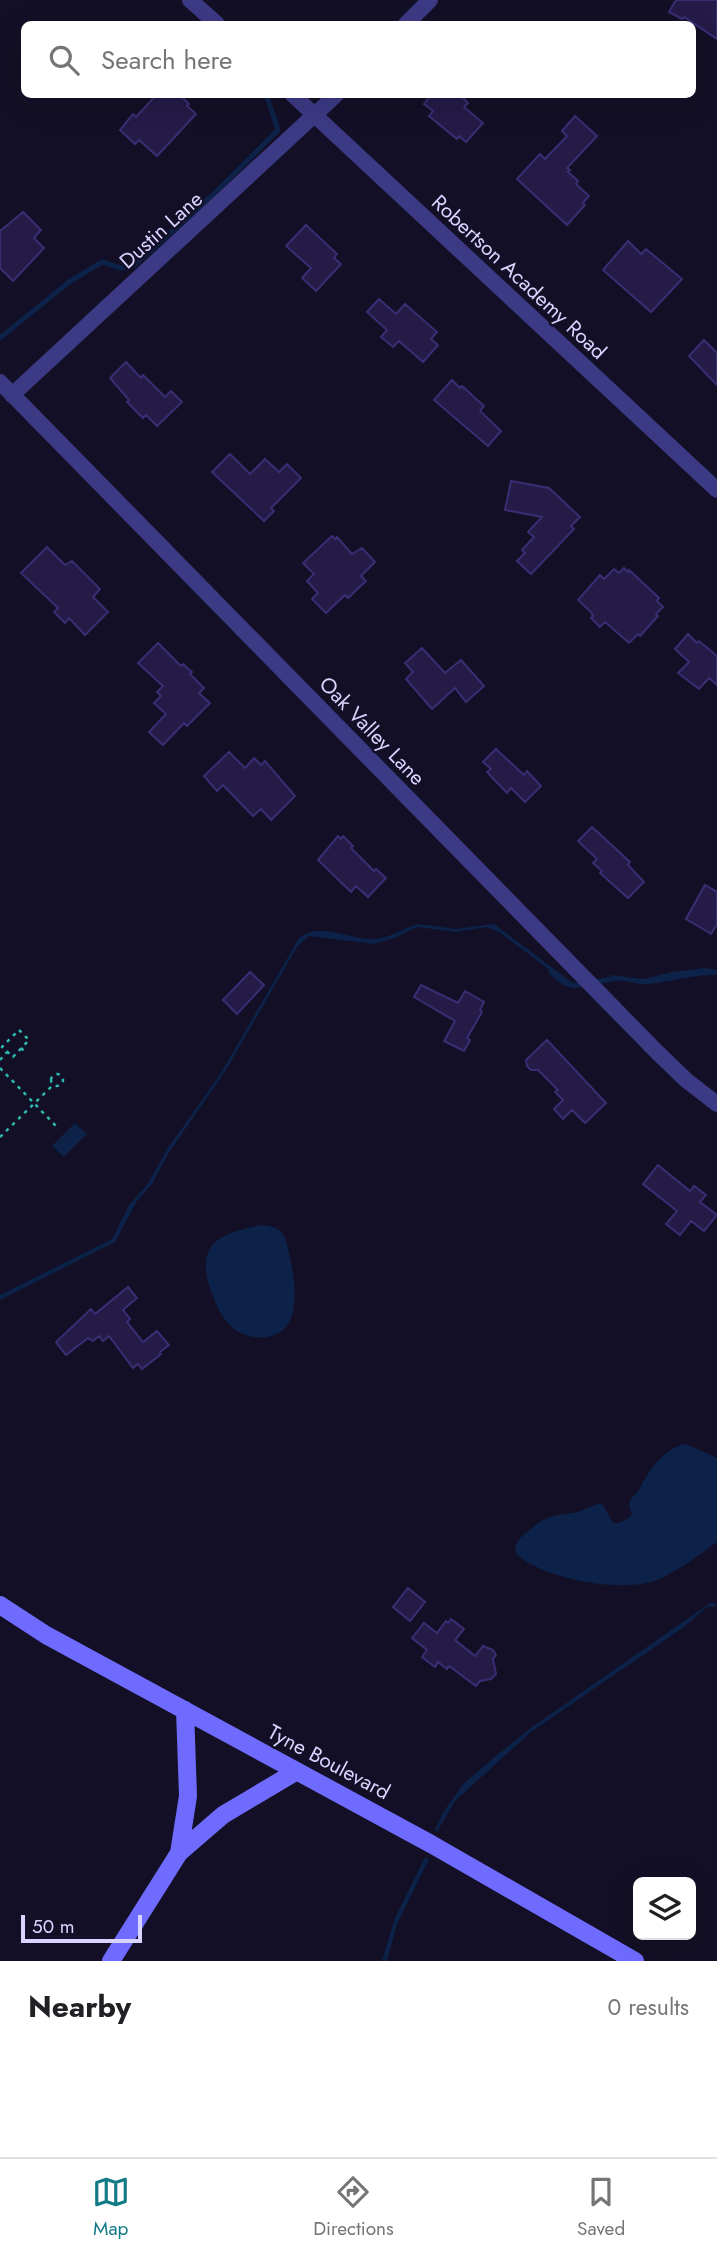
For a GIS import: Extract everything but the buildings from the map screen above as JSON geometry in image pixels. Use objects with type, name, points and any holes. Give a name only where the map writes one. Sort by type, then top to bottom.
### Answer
[{"type":"street","points":[[190,0],[213,21]]},
{"type":"street","points":[[409,21],[430,0]]},
{"type":"street","name":"Robertson Academy Road","points":[[296,98],[717,490]]},
{"type":"street","name":"Dustin Lane","points":[[12,395],[333,98]]},
{"type":"street","name":"Oak Valley Lane","points":[[0,382],[656,1051],[686,1080],[717,1104]]},
{"type":"street","name":"Tyne Boulevard","points":[[0,1605],[46,1635],[505,1885],[635,1961]]},
{"type":"street","points":[[179,1853],[188,1796],[185,1710]]},
{"type":"street","points":[[111,1961],[179,1853],[223,1815],[297,1770]]},
{"type":"path","points":[[19,1030],[26,1034],[29,1040],[13,1057],[2,1047],[11,1038],[19,1030]]},
{"type":"path","points":[[6,1033],[11,1038]]},
{"type":"path","points":[[22,1048],[27,1054]]},
{"type":"path","points":[[0,1060],[8,1052]]},
{"type":"path","points":[[0,1068],[57,1127]]},
{"type":"path","points":[[0,1137],[53,1084]]},
{"type":"water","points":[[418,924],[456,929],[494,924],[574,984],[575,989],[499,932],[487,927],[456,932],[417,927],[395,938],[374,944],[309,936],[297,947],[226,1070],[168,1154],[152,1184],[137,1201],[115,1242],[0,1300],[0,1295],[112,1239],[129,1205],[147,1185],[168,1148],[221,1073],[299,938],[307,933],[326,931],[376,939]]},
{"type":"water","points":[[705,968],[717,970],[717,975],[644,984],[614,980],[609,975],[643,979]]},
{"type":"water","points":[[75,1123],[87,1134],[64,1157],[52,1146]]},
{"type":"water","points":[[262,1225],[278,1229],[285,1238],[295,1298],[289,1323],[281,1332],[270,1337],[254,1337],[240,1333],[225,1319],[214,1299],[206,1267],[207,1255],[220,1239],[231,1233]]},
{"type":"water","points":[[686,1444],[717,1458],[717,1542],[683,1566],[647,1583],[609,1585],[566,1578],[529,1563],[516,1554],[515,1546],[521,1537],[541,1521],[553,1516],[578,1512],[599,1503],[603,1505],[613,1523],[626,1520],[632,1514],[629,1505],[631,1500],[652,1468],[671,1450]]},
{"type":"water","points":[[710,1603],[717,1606],[707,1607],[684,1627],[531,1732],[455,1801],[437,1832],[435,1830],[444,1811],[464,1783],[496,1756],[532,1727]]},
{"type":"water","points":[[425,1857],[429,1859],[397,1924],[387,1961],[382,1961],[395,1918]]},
{"type":"waterway","points":[[0,338],[69,282],[102,262],[121,268],[133,266],[215,193],[278,130],[267,98]]},
{"type":"waterway","points":[[551,972],[566,984],[585,984]]},
{"type":"waterway","points":[[594,982],[619,978]]}]
